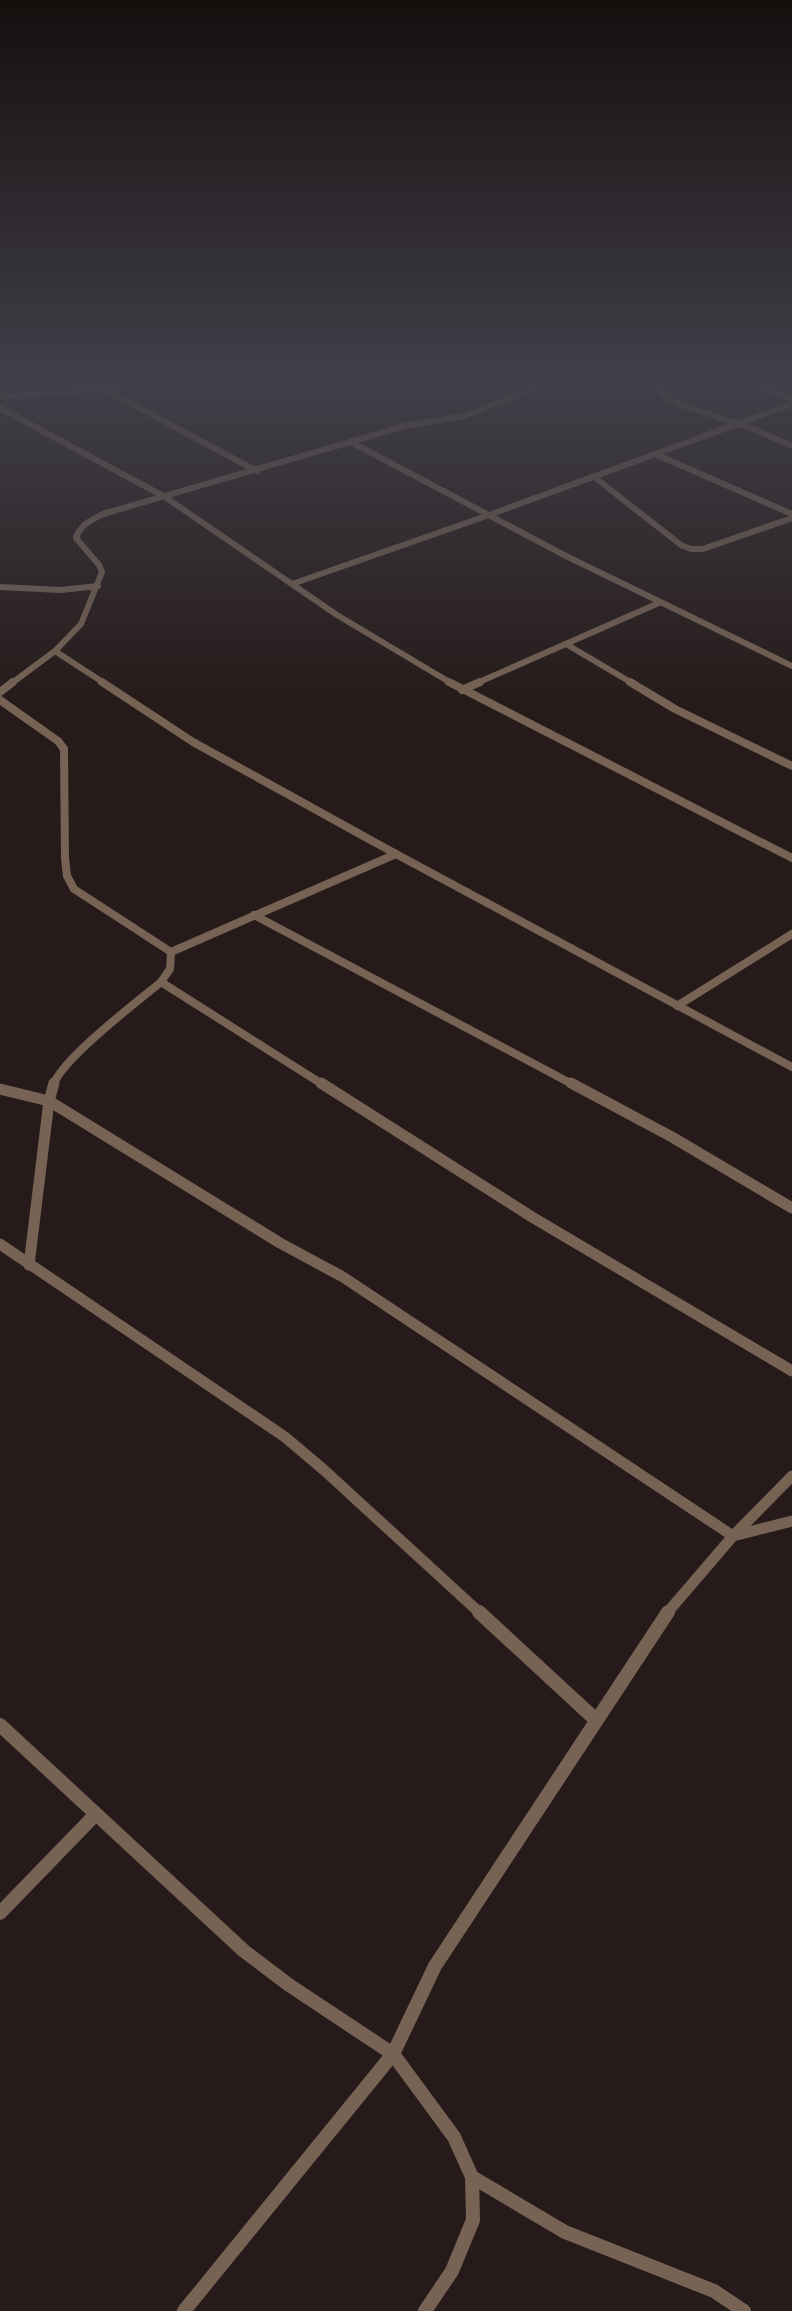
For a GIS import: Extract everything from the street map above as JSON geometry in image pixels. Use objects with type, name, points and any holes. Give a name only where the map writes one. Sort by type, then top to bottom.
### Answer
[{"type":"street","points":[[146,487],[165,497],[337,615],[462,690],[792,858]]},
{"type":"street","points":[[0,692],[55,650],[81,624],[98,586],[102,572],[99,565],[76,538],[78,529],[87,522],[103,514],[201,487]]},
{"type":"street","points":[[435,487],[566,556],[792,666]]},
{"type":"street","points":[[292,584],[489,516],[565,487]]},
{"type":"street","points":[[607,487],[681,545],[691,550],[703,549],[792,518]]},
{"type":"street","points":[[730,487],[792,514]]},
{"type":"street","points":[[1,588],[56,592],[76,591],[98,586]]},
{"type":"street","points":[[462,690],[660,602]]},
{"type":"street","points":[[566,644],[682,712],[792,766]]},
{"type":"street","points":[[55,650],[193,742],[396,854],[792,1067]]},
{"type":"street","points":[[0,700],[58,741],[64,749],[65,858],[67,876],[74,888],[171,952]]},
{"type":"street","points":[[171,952],[396,854]]},
{"type":"street","points":[[254,915],[672,1137],[792,1208]]},
{"type":"street","points":[[677,1006],[792,934]]},
{"type":"street","points":[[29,1265],[49,1101],[56,1078],[73,1057],[161,982],[170,969],[171,952]]},
{"type":"street","points":[[161,982],[532,1217],[792,1371]]},
{"type":"street","points":[[0,1089],[49,1101],[280,1244],[343,1277],[733,1536],[792,1521]]},
{"type":"street","points":[[0,1244],[285,1437],[596,1720]]},
{"type":"street","points":[[184,2311],[393,2054],[435,1966],[669,1610],[733,1536],[792,1476]]},
{"type":"street","points":[[0,1725],[244,1951],[289,1985],[393,2054],[454,2137],[472,2177],[473,2220],[452,2272],[425,2311]]},
{"type":"street","points":[[0,1913],[95,1814]]},
{"type":"street","points":[[472,2177],[564,2232],[714,2291],[744,2311]]}]
